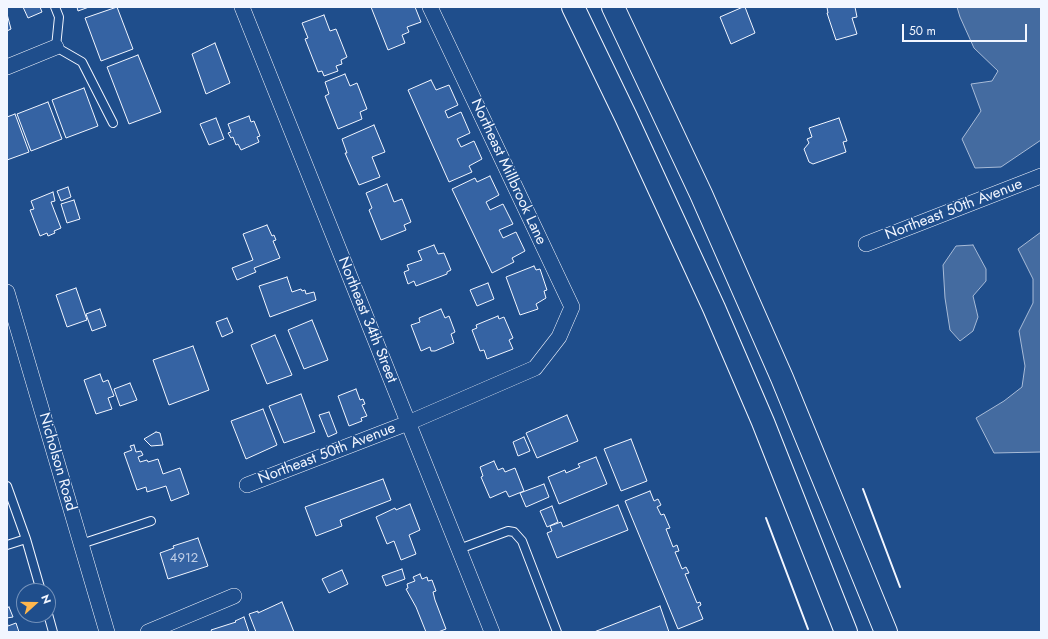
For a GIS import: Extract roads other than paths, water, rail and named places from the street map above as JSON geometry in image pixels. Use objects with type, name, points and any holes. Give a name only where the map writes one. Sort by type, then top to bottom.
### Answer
[{"type":"highway","points":[[573,7],[626,117],[714,308],[763,422],[846,632]]},
{"type":"highway","points":[[613,7],[688,167],[751,308],[826,482],[886,632]]},
{"type":"street","name":"Northeast 34th Street","points":[[242,7],[492,632]]},
{"type":"street","name":"Northeast Millbrook Lane","points":[[408,423],[535,368],[559,337],[572,307],[430,7]]},
{"type":"street","points":[[7,67],[56,47]]},
{"type":"street","name":"Northeast 50th Avenue","points":[[866,244],[1041,176]]},
{"type":"street","name":"Nicholson Road","points":[[7,292],[107,632]]},
{"type":"street","name":"Northeast 50th Avenue","points":[[247,485],[408,423]]},
{"type":"street","points":[[148,632],[234,596]]},
{"type":"lane","points":[[55,7],[59,17],[56,47],[82,62],[113,123]]},
{"type":"lane","points":[[7,486],[26,539],[39,583]]},
{"type":"lane","points":[[81,544],[151,521]]},
{"type":"lane","points":[[459,549],[508,530],[514,532],[522,541],[556,632]]},
{"type":"lane","points":[[7,545],[26,539]]},
{"type":"water","points":[[957,7],[1041,7],[1041,140],[1001,167],[975,168],[962,139],[981,111],[971,84],[992,81],[998,71],[974,48]]},
{"type":"water","points":[[1041,232],[1041,452],[994,453],[976,418],[1004,401],[1022,387],[1025,366],[1019,331],[1033,303],[1033,279],[1018,249]]},
{"type":"water","points":[[973,245],[986,269],[986,281],[973,296],[978,317],[973,331],[960,341],[950,330],[945,298],[943,265],[956,246]]}]
